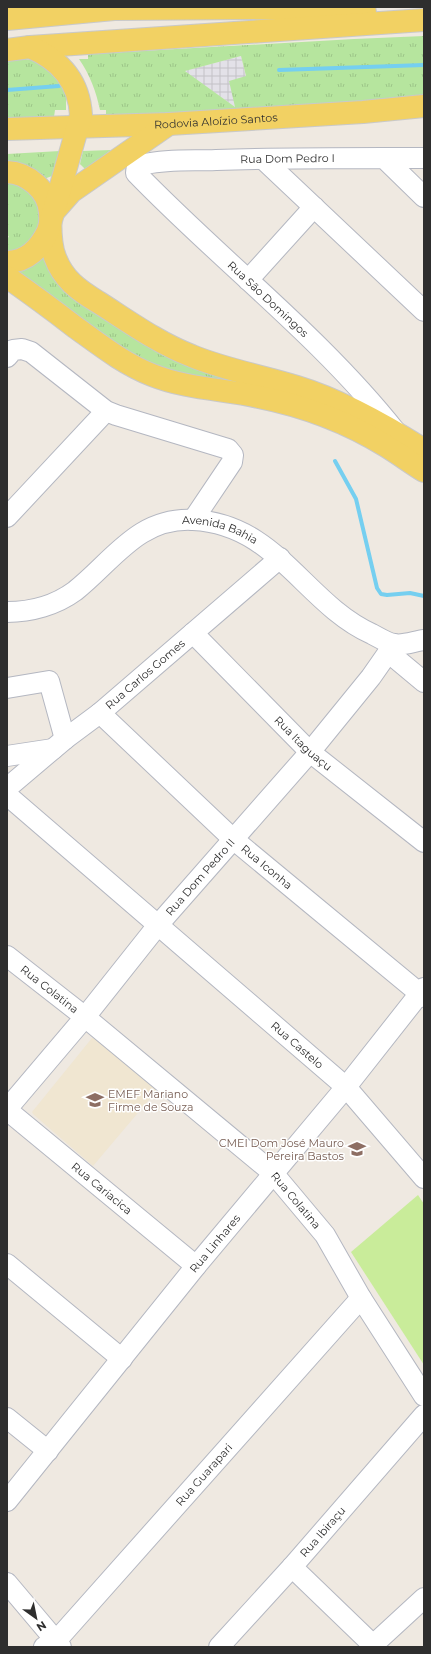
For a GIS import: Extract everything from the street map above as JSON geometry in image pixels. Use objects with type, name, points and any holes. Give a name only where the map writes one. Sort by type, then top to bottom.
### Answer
[{"type":"main road","points":[[7,19],[114,8],[268,8],[356,12],[424,19]]},
{"type":"main road","points":[[7,50],[30,47],[424,19]]},
{"type":"main road","points":[[7,262],[21,260],[38,248],[48,231],[81,115],[80,104],[69,78],[59,64],[46,54],[30,47]]},
{"type":"main road","name":"Rodovia Aloízio Santos","points":[[7,129],[169,124],[363,112],[424,106]]},
{"type":"main road","points":[[50,221],[62,201],[70,192],[169,124]]},
{"type":"main road","points":[[7,172],[19,174],[36,184],[47,201],[50,211],[50,234],[55,256],[65,276],[72,284],[153,337],[172,347],[211,364],[298,387],[356,412],[424,450]]},
{"type":"main road","points":[[7,277],[104,348],[136,368],[153,376],[183,385],[259,397],[313,412],[368,436],[393,450],[424,471]]},
{"type":"street","points":[[384,158],[424,197]]},
{"type":"street","name":"Rua Dom Pedro I","points":[[136,169],[145,164],[163,162],[263,159],[424,158]]},
{"type":"street","points":[[263,159],[424,311]]},
{"type":"street","name":"Rua São Domingos","points":[[136,169],[136,173],[166,204],[329,357],[376,406],[397,434]]},
{"type":"street","points":[[248,280],[314,207]]},
{"type":"street","points":[[10,354],[22,349],[31,352],[106,411],[228,449],[233,455],[232,462],[193,520]]},
{"type":"street","points":[[7,518],[106,411]]},
{"type":"street","name":"Avenida Bahia","points":[[7,612],[41,608],[74,591],[127,542],[146,530],[172,520],[193,520],[217,524],[238,530],[254,539],[280,558],[328,605],[356,627],[391,648],[424,682]]},
{"type":"street","name":"Rua Carlos Gomes","points":[[7,788],[59,744],[100,713],[280,558]]},
{"type":"street","name":"Rua Itaguaçu","points":[[193,633],[310,752],[424,842]]},
{"type":"street","points":[[391,648],[424,640]]},
{"type":"street","name":"Rua Dom Pedro II","points":[[7,1110],[158,925],[310,752],[371,677],[391,648]]},
{"type":"street","points":[[7,688],[48,681],[59,744],[7,756]]},
{"type":"street","name":"Rua Iconha","points":[[100,713],[233,839],[423,993]]},
{"type":"street","name":"Rua Castelo","points":[[7,795],[346,1087],[424,1178]]},
{"type":"street","name":"Rua Colatina","points":[[7,956],[85,1016],[273,1174],[325,1235],[361,1298],[424,1396]]},
{"type":"street","name":"Rua Linhares","points":[[7,1501],[196,1266],[423,993]]},
{"type":"street","name":"Rua Cariacica","points":[[7,1110],[196,1266]]},
{"type":"street","points":[[7,1264],[122,1359]]},
{"type":"street","name":"Rua Guarapari","points":[[54,1645],[361,1298]]},
{"type":"street","name":"Rua Ibiraçu","points":[[229,1643],[292,1567],[424,1415]]},
{"type":"street","points":[[7,1418],[48,1451]]},
{"type":"street","points":[[292,1567],[374,1646],[424,1598]]},
{"type":"street","points":[[7,1583],[54,1645]]},
{"type":"shaded area","points":[[241,56],[246,77],[235,107],[184,71]]},
{"type":"shaded area","name":"EMEF Mariano Firme de Souza","points":[[92,1038],[99,1039],[159,1088],[93,1166],[32,1112]]},
{"type":"green space","points":[[424,36],[424,99],[106,116],[106,110],[100,110],[92,83],[79,59],[88,59],[88,54]],"holes":[[[241,56],[246,76],[229,81],[235,107],[185,71]]]},
{"type":"green space","points":[[20,58],[36,61],[50,68],[72,98],[66,99],[66,110],[55,110],[54,117],[7,120],[7,60]]},
{"type":"green space","points":[[111,150],[85,169],[80,164],[83,151]]},
{"type":"green space","points":[[60,151],[52,176],[44,179],[7,163],[7,154]]},
{"type":"green space","points":[[7,181],[30,191],[41,212],[39,228],[25,247],[7,253],[7,238],[9,237],[7,234]]},
{"type":"green space","points":[[44,257],[210,370],[409,454],[151,368],[15,270]]},
{"type":"green space","points":[[418,1195],[424,1204],[424,1365],[351,1252]]},
{"type":"waterway","points":[[279,70],[424,65]]},
{"type":"waterway","points":[[7,90],[59,86]]},
{"type":"waterway","points":[[335,461],[356,499],[377,588],[381,594],[387,595],[410,593],[424,596]]},
{"type":"place","name":"EMEF Mariano Firme de Souza","points":[[95,1100]]},
{"type":"place","name":"CMEI Dom José Mauro Pereira Bastos","points":[[357,1149]]}]
